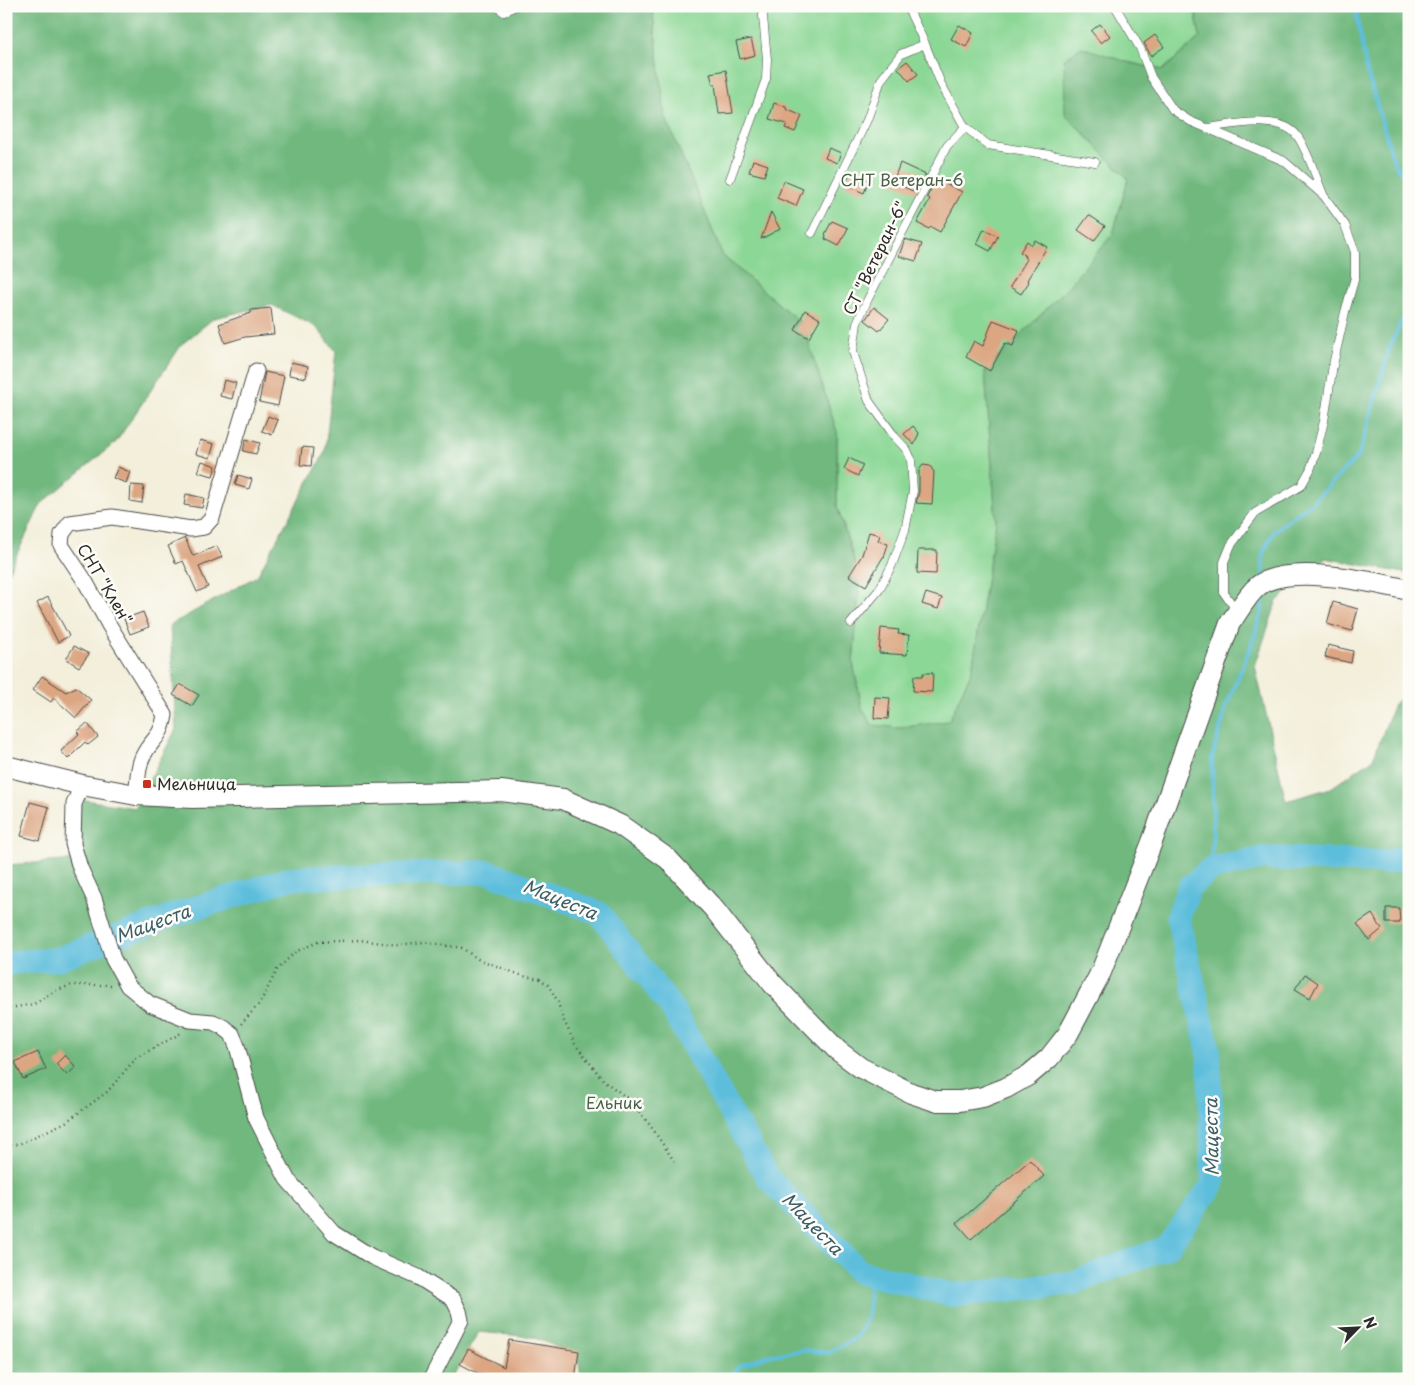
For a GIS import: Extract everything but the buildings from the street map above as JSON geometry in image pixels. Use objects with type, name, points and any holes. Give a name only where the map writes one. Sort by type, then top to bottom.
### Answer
[{"type":"street","name":"СНТ \"Клен\"","points":[[136,795],[140,763],[143,755],[163,728],[165,715],[109,625],[85,581],[61,546],[62,534],[70,523],[112,517],[191,529],[204,527],[212,518],[256,371]]},
{"type":"street","points":[[6,766],[82,785],[136,795],[192,798],[501,791],[563,799],[620,825],[668,859],[714,910],[772,983],[837,1050],[861,1068],[910,1094],[935,1101],[960,1102],[983,1097],[1006,1088],[1029,1075],[1049,1058],[1068,1034],[1101,972],[1152,842],[1230,623],[1252,592],[1259,585],[1269,580],[1292,576],[1320,575],[1383,584],[1409,590]]},
{"type":"street","points":[[82,785],[74,804],[74,844],[80,868],[94,898],[113,958],[128,986],[150,1004],[190,1020],[213,1022],[232,1034],[237,1046],[256,1118],[286,1179],[334,1233],[372,1257],[418,1277],[452,1299],[460,1310],[461,1320],[431,1379]]},
{"type":"lane","points":[[496,6],[504,12],[515,6]]},
{"type":"lane","points":[[730,180],[766,79],[767,59],[762,6]]},
{"type":"lane","points":[[907,6],[941,84],[966,127],[988,145],[1095,162]]},
{"type":"lane","points":[[1115,6],[1140,48],[1151,78],[1173,110],[1206,128],[1284,162],[1324,196]]},
{"type":"lane","points":[[812,233],[867,120],[881,80],[901,54],[925,44]]},
{"type":"lane","points":[[1206,128],[1264,122],[1285,125],[1298,136],[1324,196],[1345,225],[1355,252],[1355,277],[1335,356],[1324,421],[1310,470],[1301,486],[1255,513],[1231,545],[1224,562],[1224,592],[1238,613]]},
{"type":"lane","name":"СТ \"Ветеран-6\"","points":[[851,622],[878,590],[892,565],[906,530],[913,491],[909,454],[869,402],[853,352],[858,323],[868,299],[947,146],[966,127]]},
{"type":"path","points":[[232,1034],[260,1003],[277,970],[295,952],[318,942],[360,940],[397,945],[423,942],[462,948],[487,963],[523,976],[540,979],[548,985],[558,1000],[564,1021],[575,1044],[604,1081],[629,1099],[652,1128],[674,1161]]},
{"type":"path","points":[[10,1008],[34,1004],[57,990],[72,985],[128,986]]},
{"type":"path","points":[[6,1147],[21,1143],[66,1122],[107,1092],[136,1058],[182,1032],[213,1022]]},
{"type":"green space","name":"Ельник","points":[[6,6],[652,6],[665,116],[723,256],[803,325],[837,432],[837,506],[860,579],[853,663],[862,708],[872,725],[899,728],[949,721],[972,670],[996,521],[985,371],[1065,290],[1113,234],[1128,179],[1065,114],[1064,59],[1081,47],[1131,63],[1163,70],[1200,37],[1194,6],[1409,6],[1409,574],[1325,558],[1277,601],[1255,666],[1286,801],[1331,788],[1373,759],[1394,704],[1409,689],[1409,1379],[581,1379],[578,1355],[532,1337],[479,1332],[451,1379],[6,1379],[6,865],[77,860],[79,799],[135,808],[176,729],[170,625],[257,576],[325,452],[336,351],[316,327],[272,305],[214,318],[182,344],[116,442],[41,504],[6,577]]},
{"type":"green space","name":"СНТ Ветеран-6","points":[[652,6],[1194,6],[1200,37],[1163,70],[1131,63],[1065,114],[1128,179],[1113,234],[1066,290],[985,371],[996,521],[972,670],[949,721],[899,728],[872,725],[862,708],[853,663],[860,579],[837,506],[837,432],[803,325],[723,256],[665,116]]},
{"type":"waterway","points":[[1355,6],[1367,72],[1395,165],[1409,179]]},
{"type":"waterway","points":[[1263,577],[1263,553],[1274,531],[1314,501],[1359,455],[1389,349],[1409,305]]},
{"type":"waterway","points":[[1211,869],[1213,828],[1212,758],[1226,707],[1251,646],[1262,612],[1263,591]]},
{"type":"waterway","name":"Мацеста","points":[[6,963],[57,959],[177,914],[291,878],[488,872],[599,913],[671,1007],[768,1178],[860,1272],[953,1295],[1073,1283],[1167,1247],[1213,1184],[1209,1052],[1178,917],[1189,887],[1211,869],[1264,858],[1386,862],[1409,856]]},
{"type":"waterway","points":[[729,1379],[739,1366],[766,1356],[804,1350],[829,1353],[857,1337],[868,1315],[869,1285],[860,1272]]},
{"type":"place","name":"Мельница","points":[[147,784]]}]
